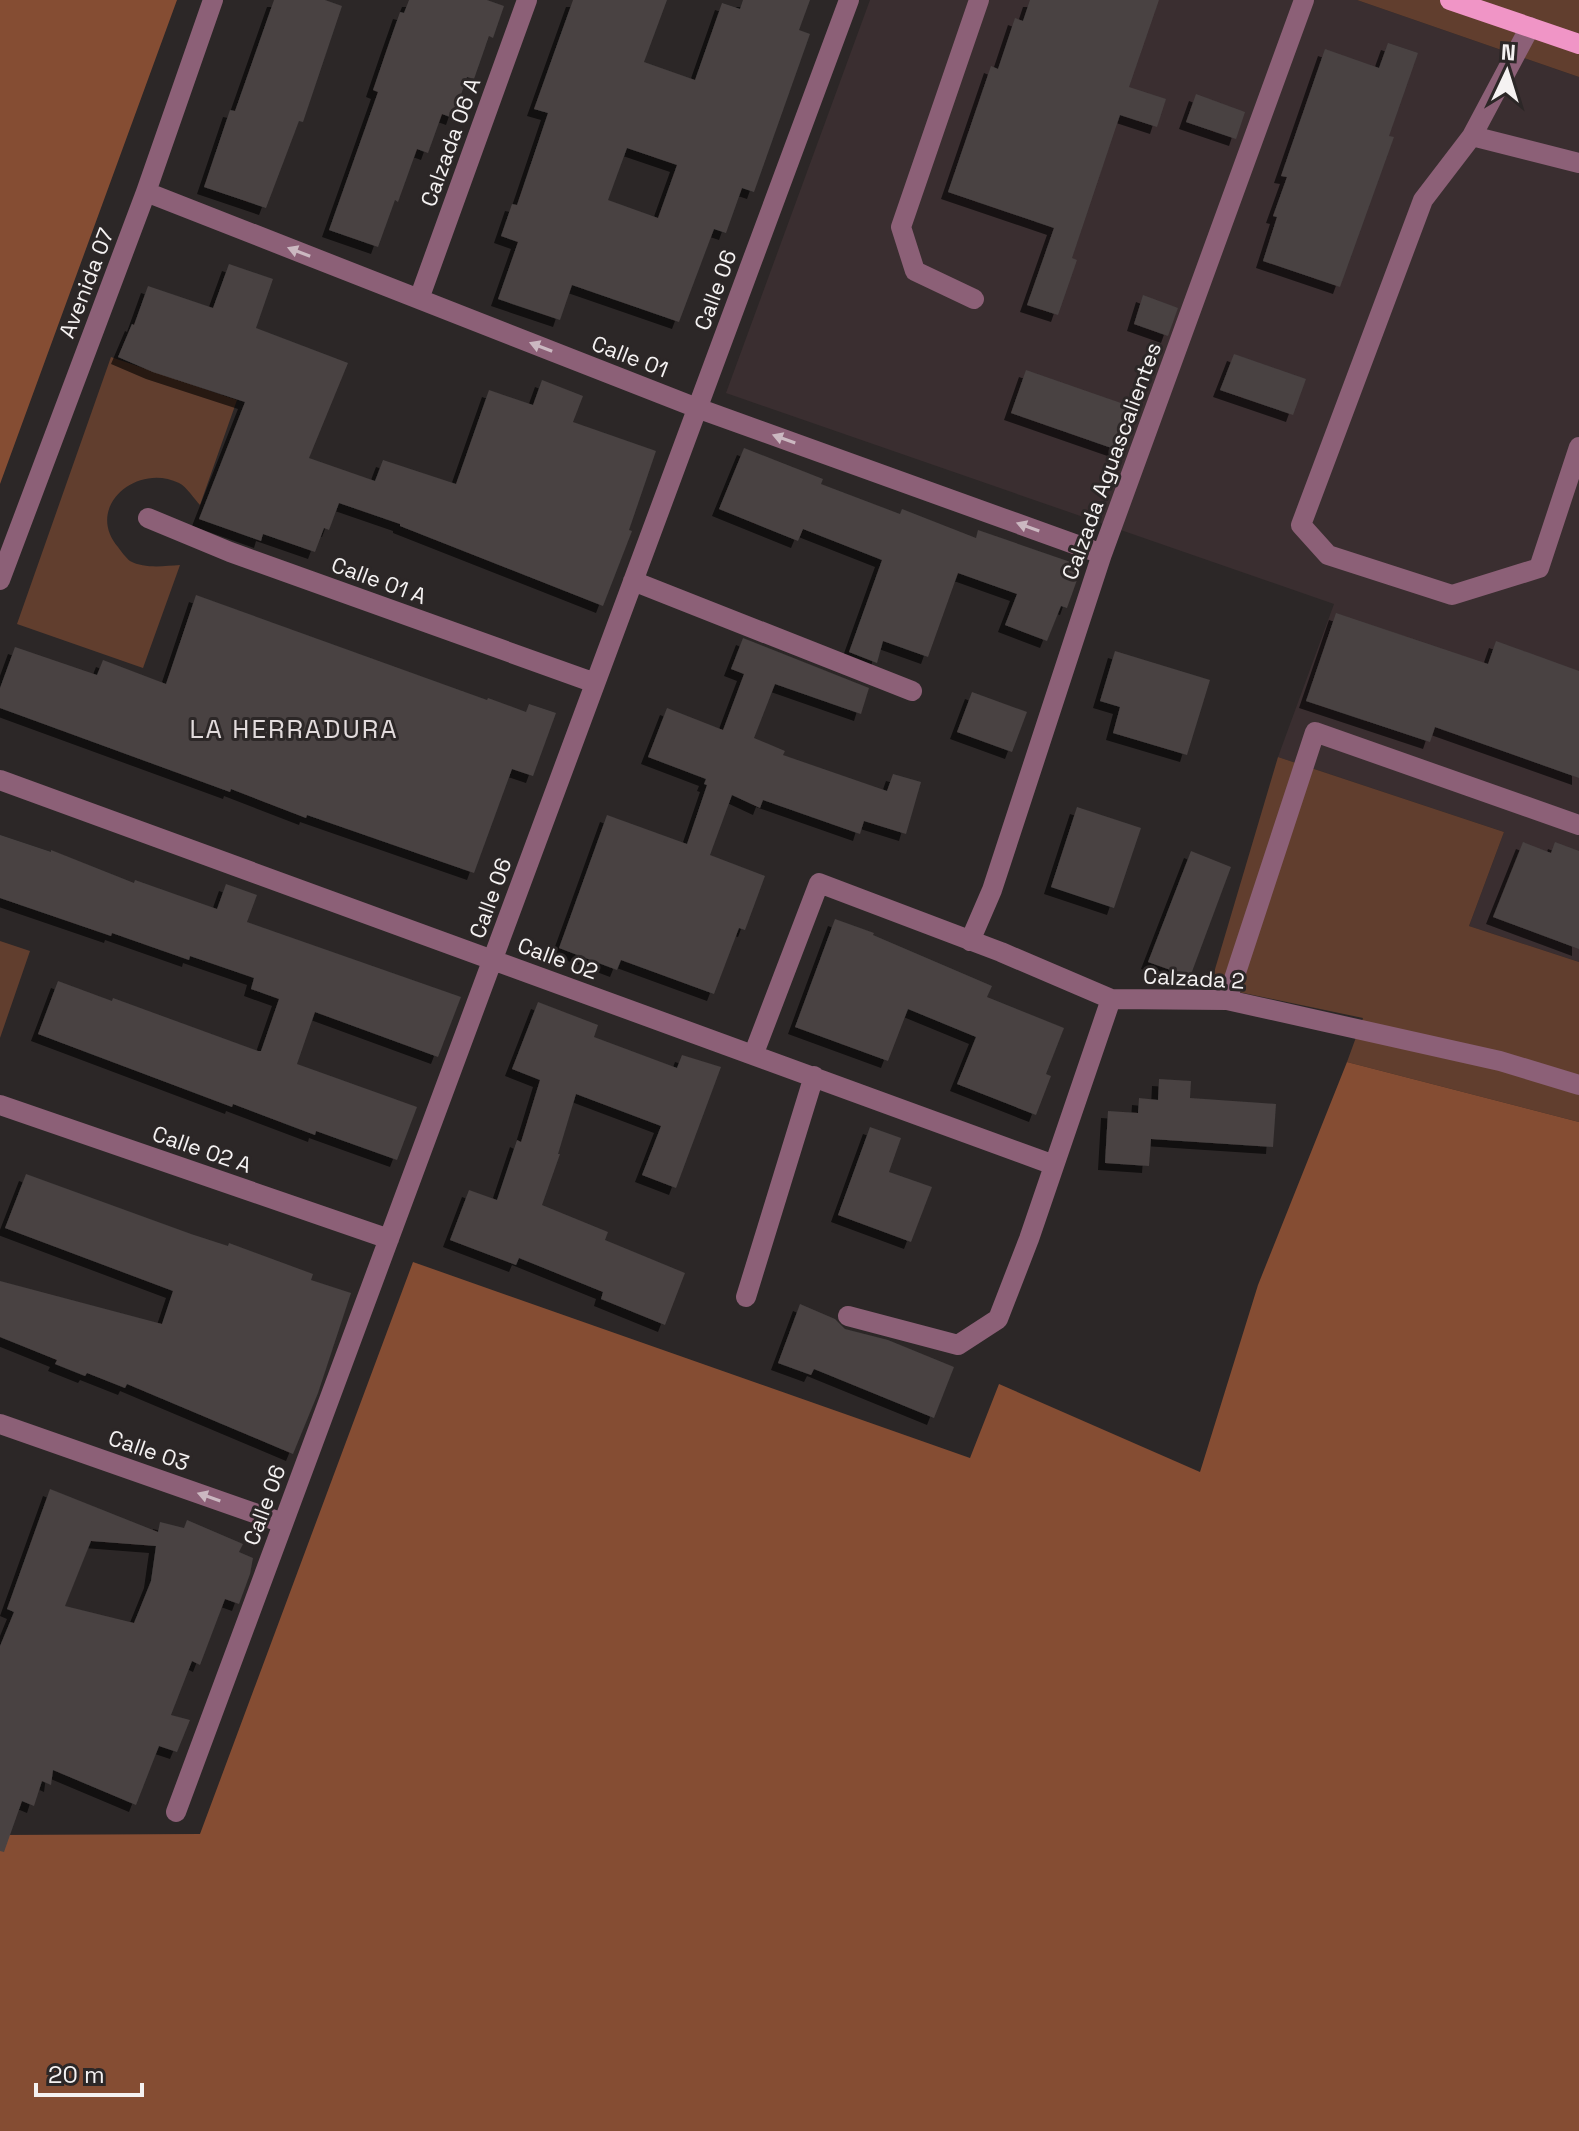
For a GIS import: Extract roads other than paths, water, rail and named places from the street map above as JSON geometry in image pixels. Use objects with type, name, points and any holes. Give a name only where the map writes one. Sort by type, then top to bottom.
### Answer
[{"type":"main road","points":[[1450,0],[1579,44]]},
{"type":"street","name":"Avenida 07","points":[[0,580],[146,192],[213,0]]},
{"type":"street","name":"Calzada 06 A","points":[[419,299],[527,0]]},
{"type":"street","name":"Calle 06","points":[[176,1812],[849,0]]},
{"type":"street","points":[[974,299],[915,271],[901,227],[979,0]]},
{"type":"street","name":"Calzada Aguascalientes","points":[[970,941],[992,890],[1102,554],[1304,0]]},
{"type":"street","points":[[1530,27],[1472,136],[1423,200],[1301,525],[1328,555],[1452,595],[1539,568],[1579,447]]},
{"type":"street","points":[[1472,136],[1579,163]]},
{"type":"street","name":"Calle 01","points":[[146,192],[697,408],[1102,554]]},
{"type":"street","name":"Calle 01 A","points":[[148,518],[230,552],[595,683]]},
{"type":"street","points":[[633,581],[912,691]]},
{"type":"street","points":[[1227,1000],[1315,732],[1579,825]]},
{"type":"street","name":"Calle 02","points":[[0,780],[1054,1165]]},
{"type":"street","name":"Calzada 2","points":[[754,1053],[819,883],[1111,999],[1227,1000],[1500,1061],[1579,1085]]},
{"type":"street","points":[[848,1316],[958,1345],[998,1319],[1029,1239],[1111,999]]},
{"type":"street","points":[[746,1297],[814,1076]]},
{"type":"street","name":"Calle 02 A","points":[[0,1105],[389,1239]]},
{"type":"street","name":"Calle 03","points":[[2,1430],[283,1523]]},
{"type":"district","name":"LA HERRADURA","points":[[294,729]]}]
